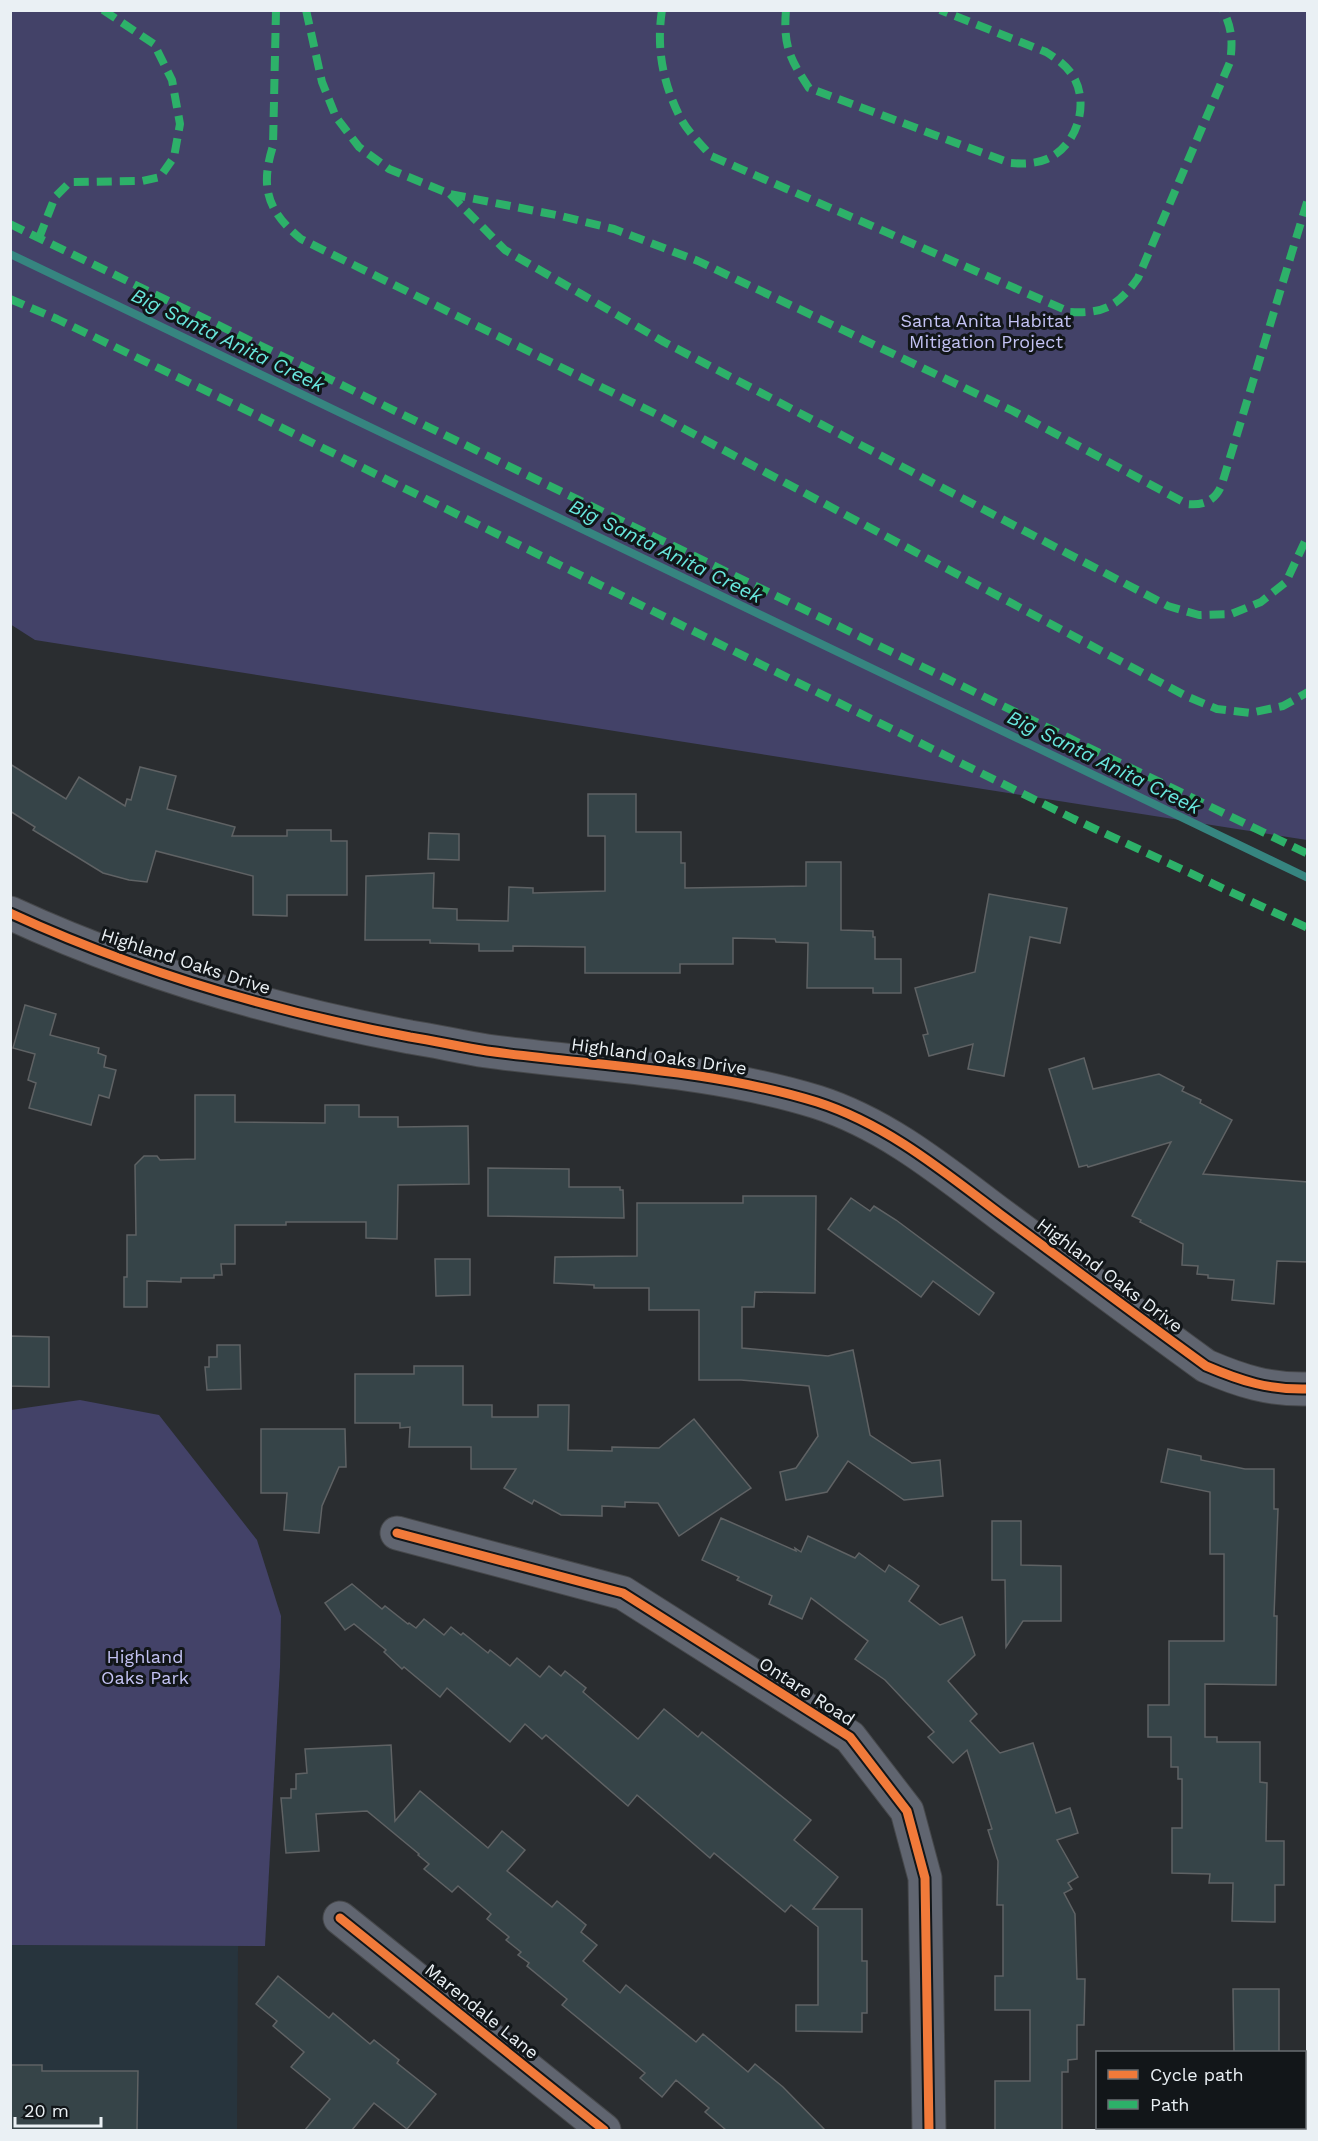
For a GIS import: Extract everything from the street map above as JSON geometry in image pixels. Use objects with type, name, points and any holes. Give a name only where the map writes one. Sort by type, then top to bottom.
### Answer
[{"type":"street","name":"Highland Oaks Drive","points":[[10,913],[51,932],[143,968],[255,1003],[365,1028],[485,1050],[692,1074],[755,1086],[819,1103],[882,1130],[941,1168],[1206,1366],[1242,1382],[1268,1387],[1308,1389]]},
{"type":"street","name":"Ontare Road","points":[[397,1533],[623,1593],[850,1737],[906,1811],[925,1878],[928,2130]]},
{"type":"street","name":"Marendale Lane","points":[[340,1918],[604,2130]]},
{"type":"shaded area","points":[[11,1945],[238,1946],[237,2130],[11,2130]]},
{"type":"green space","name":"Santa Anita Habitat Mitigation Project","points":[[10,11],[1307,11],[1307,840],[35,640],[10,624]]},
{"type":"green space","name":"Highland Oaks Park","points":[[80,1400],[159,1415],[257,1540],[281,1616],[265,1946],[11,1945],[11,1410]]},
{"type":"building","points":[[10,764],[66,799],[79,777],[125,806],[127,799],[131,800],[140,767],[176,776],[167,809],[235,827],[232,836],[287,836],[287,830],[331,830],[331,841],[347,841],[347,895],[287,895],[287,916],[253,915],[253,876],[156,851],[147,882],[103,873],[33,830],[35,827],[10,811]]},
{"type":"building","points":[[588,794],[636,794],[636,832],[681,832],[681,863],[685,863],[685,888],[806,886],[806,862],[841,862],[841,930],[873,931],[875,959],[901,959],[901,993],[873,993],[873,988],[807,988],[808,943],[776,942],[775,939],[733,938],[733,964],[680,964],[680,973],[585,973],[585,947],[513,946],[513,951],[479,951],[479,944],[430,943],[430,940],[365,940],[366,876],[434,873],[433,908],[457,909],[457,920],[508,921],[509,887],[533,888],[533,893],[605,891],[605,836],[588,836]]},
{"type":"building","points":[[429,833],[459,834],[459,860],[428,859]]},
{"type":"building","points":[[989,894],[1067,908],[1060,943],[1030,937],[1004,1076],[968,1069],[973,1044],[929,1056],[923,1035],[928,1034],[915,988],[975,972]]},
{"type":"building","points":[[25,1005],[56,1014],[50,1035],[99,1048],[98,1053],[106,1056],[104,1067],[116,1070],[109,1098],[99,1095],[91,1125],[29,1108],[36,1083],[28,1080],[35,1054],[13,1048]]},
{"type":"building","points":[[1084,1058],[1093,1089],[1159,1074],[1184,1087],[1182,1091],[1201,1100],[1200,1103],[1232,1120],[1203,1174],[1308,1182],[1308,1262],[1277,1261],[1274,1304],[1232,1300],[1234,1280],[1208,1278],[1208,1275],[1197,1274],[1198,1266],[1182,1265],[1183,1244],[1132,1216],[1171,1142],[1088,1167],[1087,1165],[1079,1167],[1049,1069]]},
{"type":"building","points":[[195,1095],[235,1095],[235,1122],[325,1123],[325,1105],[359,1105],[359,1117],[398,1117],[398,1127],[468,1126],[469,1184],[398,1185],[397,1239],[366,1238],[366,1222],[286,1222],[286,1225],[235,1225],[235,1264],[221,1264],[222,1275],[214,1275],[214,1278],[181,1278],[181,1282],[147,1281],[147,1307],[124,1307],[127,1235],[136,1235],[135,1165],[144,1156],[157,1156],[160,1160],[195,1159]]},
{"type":"building","points":[[488,1168],[569,1169],[569,1187],[620,1187],[620,1190],[623,1190],[624,1218],[488,1216]]},
{"type":"building","points":[[743,1196],[816,1196],[815,1293],[755,1292],[754,1307],[742,1307],[742,1348],[828,1356],[853,1350],[870,1435],[912,1463],[940,1460],[943,1496],[904,1500],[848,1461],[827,1492],[786,1500],[780,1472],[796,1468],[818,1436],[809,1386],[741,1380],[699,1380],[699,1310],[649,1310],[649,1288],[594,1288],[594,1285],[554,1283],[555,1257],[637,1256],[637,1203],[743,1203]]},
{"type":"building","points":[[851,1198],[870,1211],[874,1206],[896,1220],[994,1293],[979,1315],[933,1281],[921,1297],[828,1229]]},
{"type":"building","points":[[435,1259],[470,1259],[470,1295],[436,1296]]},
{"type":"building","points":[[10,1336],[49,1337],[49,1387],[10,1386]]},
{"type":"building","points":[[217,1345],[240,1345],[241,1389],[207,1390],[205,1367],[209,1367],[209,1357],[217,1357]]},
{"type":"building","points":[[414,1366],[463,1366],[463,1405],[492,1405],[492,1417],[538,1417],[538,1405],[569,1405],[568,1450],[612,1451],[612,1447],[659,1448],[694,1419],[751,1488],[679,1536],[658,1503],[625,1502],[625,1507],[602,1506],[602,1516],[561,1515],[534,1500],[532,1504],[504,1488],[516,1469],[471,1469],[471,1447],[409,1447],[410,1427],[400,1428],[400,1423],[355,1423],[355,1374],[414,1374]]},
{"type":"building","points":[[261,1429],[345,1429],[346,1467],[339,1467],[322,1506],[319,1533],[284,1530],[287,1493],[261,1493]]},
{"type":"building","points":[[1168,1449],[1201,1456],[1201,1460],[1245,1469],[1274,1469],[1274,1509],[1278,1509],[1274,1616],[1277,1616],[1276,1685],[1205,1684],[1205,1737],[1217,1737],[1217,1742],[1260,1742],[1260,1782],[1267,1783],[1266,1841],[1284,1841],[1284,1885],[1275,1885],[1275,1922],[1232,1921],[1233,1883],[1209,1883],[1210,1874],[1172,1873],[1172,1828],[1182,1828],[1182,1779],[1178,1779],[1178,1767],[1171,1767],[1171,1737],[1148,1737],[1148,1705],[1169,1705],[1169,1641],[1224,1641],[1224,1554],[1210,1554],[1210,1492],[1161,1482]]},
{"type":"building","points":[[721,1518],[796,1551],[795,1548],[801,1552],[808,1536],[855,1558],[859,1553],[885,1572],[889,1565],[919,1586],[909,1601],[940,1625],[962,1617],[975,1655],[948,1681],[977,1714],[970,1721],[1000,1753],[1033,1743],[1056,1813],[1070,1808],[1078,1833],[1057,1840],[1078,1877],[1068,1883],[1072,1889],[1064,1893],[1075,1914],[1077,1979],[1085,1979],[1084,2025],[1077,2025],[1077,2059],[1068,2060],[1068,2072],[1062,2072],[1062,2130],[995,2130],[995,2081],[1030,2081],[1030,2010],[995,2010],[995,1976],[1003,1976],[1003,1905],[997,1905],[998,1861],[988,1830],[992,1829],[967,1750],[953,1763],[928,1737],[934,1732],[885,1680],[855,1659],[868,1641],[811,1598],[802,1619],[769,1604],[772,1596],[737,1580],[739,1577],[702,1560]]},
{"type":"building","points":[[992,1521],[1021,1521],[1021,1565],[1061,1566],[1061,1621],[1023,1621],[1006,1647],[1005,1580],[992,1580]]},
{"type":"building","points":[[352,1584],[382,1609],[385,1606],[416,1628],[424,1619],[444,1635],[451,1627],[461,1635],[463,1633],[488,1653],[490,1650],[510,1666],[517,1658],[540,1677],[549,1666],[561,1676],[565,1671],[586,1688],[583,1692],[638,1739],[664,1709],[698,1737],[702,1732],[811,1820],[794,1840],[838,1877],[813,1909],[862,1909],[862,1961],[867,1961],[867,2013],[862,2013],[862,2032],[796,2031],[796,2005],[818,2005],[818,1927],[791,1905],[785,1912],[714,1853],[710,1858],[637,1795],[628,1806],[546,1735],[542,1739],[525,1724],[510,1742],[447,1688],[440,1697],[404,1667],[402,1669],[384,1652],[386,1650],[354,1624],[345,1630],[325,1603]]},
{"type":"building","points":[[391,1745],[395,1821],[420,1791],[488,1848],[502,1831],[525,1850],[507,1871],[552,1907],[557,1901],[586,1925],[581,1932],[597,1945],[583,1961],[620,1993],[626,1985],[696,2042],[703,2034],[748,2072],[755,2064],[783,2087],[825,2130],[726,2130],[705,2112],[709,2108],[676,2080],[662,2097],[640,2078],[645,2073],[562,2005],[567,1999],[527,1966],[529,1963],[518,1955],[521,1952],[506,1940],[509,1937],[487,1919],[491,1914],[458,1886],[452,1892],[424,1869],[429,1864],[367,1811],[316,1814],[319,1851],[286,1853],[281,1798],[291,1798],[291,1789],[296,1789],[296,1774],[307,1773],[305,1749]]},
{"type":"building","points":[[278,1976],[329,2018],[333,2013],[370,2044],[374,2040],[399,2060],[397,2063],[436,2094],[407,2129],[374,2103],[352,2130],[305,2130],[330,2099],[291,2067],[304,2052],[273,2026],[277,2021],[256,2004]]},
{"type":"building","points":[[1233,1989],[1279,1989],[1279,2051],[1234,2051]]},
{"type":"building","points":[[10,2065],[42,2065],[42,2071],[138,2071],[137,2130],[10,2130]]},
{"type":"waterway","name":"Big Santa Anita Creek","points":[[10,254],[1308,878]]},
{"type":"marked path","points":[[39,238],[55,197],[70,182],[142,181],[160,177],[174,157],[180,124],[172,80],[154,44],[103,10]]},
{"type":"marked path","points":[[276,10],[273,146],[267,186],[269,197],[280,218],[301,239],[658,415],[1186,696],[1217,709],[1250,713],[1283,706],[1308,692]]},
{"type":"marked path","points":[[306,10],[322,82],[336,117],[359,147],[389,169],[450,194],[614,229],[698,261],[1013,411],[1187,504],[1209,501],[1222,484],[1308,199]]},
{"type":"marked path","points":[[662,10],[660,39],[665,79],[684,124],[711,156],[1070,312],[1101,310],[1117,302],[1138,278],[1230,62],[1231,35],[1223,10]]},
{"type":"marked path","points":[[786,10],[785,22],[789,52],[809,88],[1010,163],[1038,162],[1057,153],[1073,134],[1080,111],[1078,87],[1070,72],[1061,62],[1046,52],[940,10]]},
{"type":"marked path","points":[[450,194],[505,250],[664,342],[1168,606],[1199,615],[1231,614],[1261,602],[1286,582],[1308,535]]},
{"type":"marked path","points":[[10,224],[1308,854]]},
{"type":"marked path","points":[[10,299],[57,319],[252,413],[1074,819],[1308,928]]},
{"type":"cycle path","points":[[10,913],[107,954],[156,971],[307,1015],[487,1051],[695,1075],[736,1082],[777,1091],[842,1111],[913,1150],[1206,1366],[1256,1384],[1308,1389]]},
{"type":"cycle path","points":[[397,1533],[623,1593],[850,1737],[907,1811],[925,1878],[929,2130]]},
{"type":"cycle path","points":[[340,1918],[604,2130]]}]
